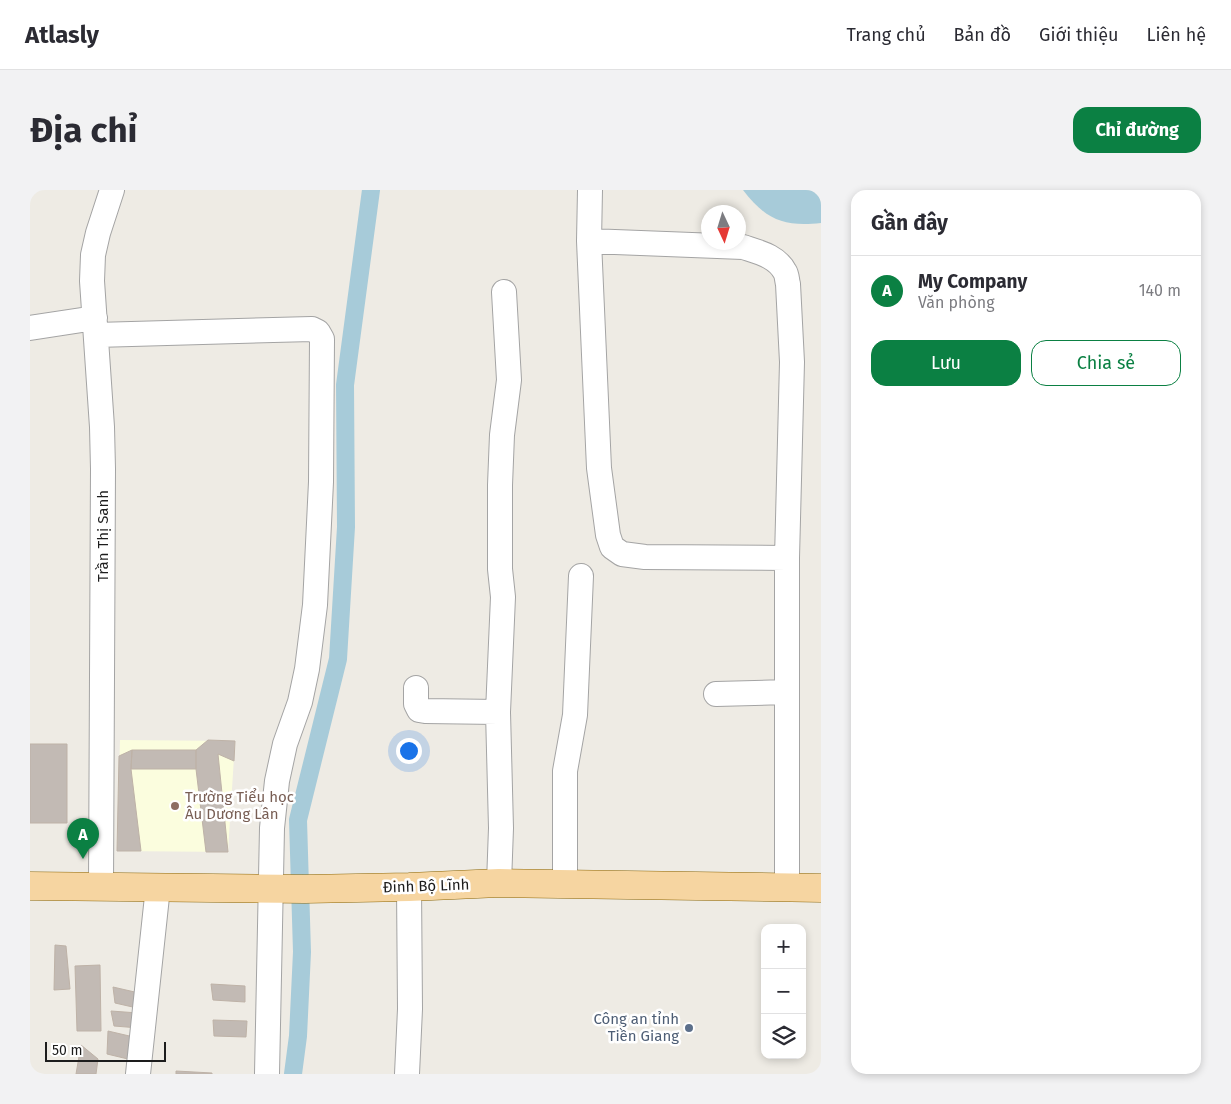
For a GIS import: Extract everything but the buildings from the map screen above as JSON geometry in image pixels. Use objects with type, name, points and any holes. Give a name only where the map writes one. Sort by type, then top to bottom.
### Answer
[{"type":"main road","name":"Đinh Bộ Lĩnh","points":[[30,886],[101,885],[285,889],[499,883],[821,888]]},
{"type":"street","name":"Trần Thị Sanh","points":[[101,885],[103,480],[102,427],[92,281],[93,255],[112,190]]},
{"type":"street","points":[[590,190],[589,241],[599,468],[608,535],[612,547],[622,554],[645,557],[787,558]]},
{"type":"street","points":[[589,241],[743,247],[774,259],[785,272],[788,284],[792,362],[787,558],[787,887]]},
{"type":"street","points":[[499,883],[501,828],[498,712],[503,597],[500,569],[500,485],[502,435],[509,380],[504,292]]},
{"type":"street","points":[[30,328],[306,329],[318,332],[322,339],[321,482],[315,605],[307,669],[300,702],[285,744],[277,781],[272,828],[285,889],[267,1074]]},
{"type":"street","points":[[565,884],[565,771],[575,715],[581,576]]},
{"type":"street","points":[[416,688],[416,704],[419,710],[498,712]]},
{"type":"street","points":[[716,694],[787,692]]},
{"type":"street","points":[[138,1074],[158,887]]},
{"type":"street","points":[[407,1074],[410,1009],[409,887]]},
{"type":"shaded area","name":"Trường Tiểu học Âu Dương Lân","points":[[120,740],[235,741],[228,852],[117,851]]},
{"type":"water","points":[[743,190],[821,190],[821,223],[796,224],[777,219],[768,215]]},
{"type":"waterway","points":[[293,1074],[298,1036],[302,952],[298,820],[338,659],[346,527],[345,385],[371,190]]},
{"type":"place","name":"Trường Tiểu học Âu Dương Lân","points":[[175,806]]},
{"type":"place","name":"My Company","points":[[83,859]]},
{"type":"place","name":"Công an tỉnh Tiền Giang","points":[[689,1028]]}]
